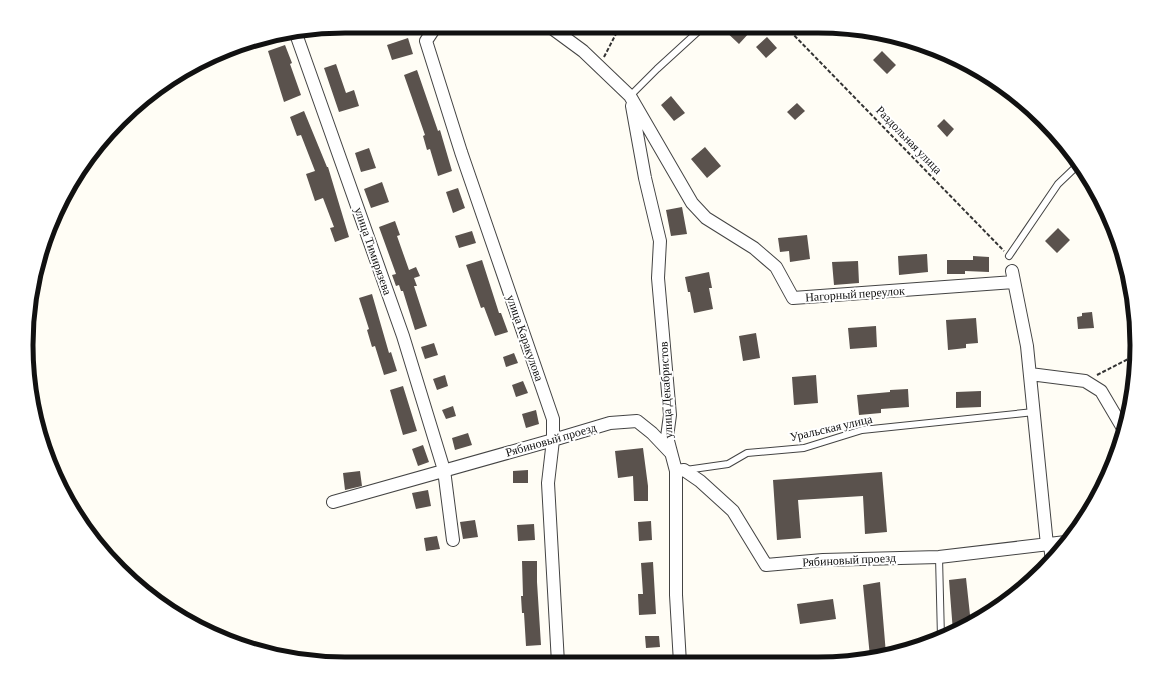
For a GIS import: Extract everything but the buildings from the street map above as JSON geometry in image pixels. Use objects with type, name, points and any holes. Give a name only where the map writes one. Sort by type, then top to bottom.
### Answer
[{"type":"street","name":"улица Каракулова","points":[[431,33],[426,41],[460,152],[553,419],[553,440],[548,483],[558,657]]},
{"type":"street","points":[[559,33],[583,51],[630,96]]},
{"type":"street","name":"улица Тимирязева","points":[[297,37],[403,336],[444,470],[453,540]]},
{"type":"street","name":"Нагорный переулок","points":[[630,96],[692,203],[706,218],[754,248],[776,267],[793,298],[1013,277],[1027,346],[1030,374]]},
{"type":"street","name":"улица Декабристов","points":[[630,96],[645,178],[660,241],[658,278],[670,415],[667,437],[671,453],[680,471],[676,595],[680,657]]},
{"type":"street","points":[[1047,545],[1030,374],[1085,381],[1101,391],[1120,423]]},
{"type":"street","name":"Рябиновый проезд","points":[[333,502],[610,423],[637,421],[652,433],[671,453]]},
{"type":"street","name":"Рябиновый проезд","points":[[680,471],[700,481],[733,511],[766,565],[824,560],[939,556],[1059,543]]},
{"type":"lane","points":[[630,96],[696,33]]},
{"type":"lane","points":[[1009,256],[1058,184],[1075,169]]},
{"type":"lane","name":"Уральская улица","points":[[680,471],[728,464],[747,453],[804,448],[862,430],[1034,412]]},
{"type":"lane","points":[[1047,545],[1048,556]]},
{"type":"lane","points":[[939,556],[941,631]]},
{"type":"path","points":[[605,56],[616,33]]},
{"type":"path","name":"Раздольная улица","points":[[792,33],[1009,256]]},
{"type":"path","points":[[1085,381],[1129,359]]}]
